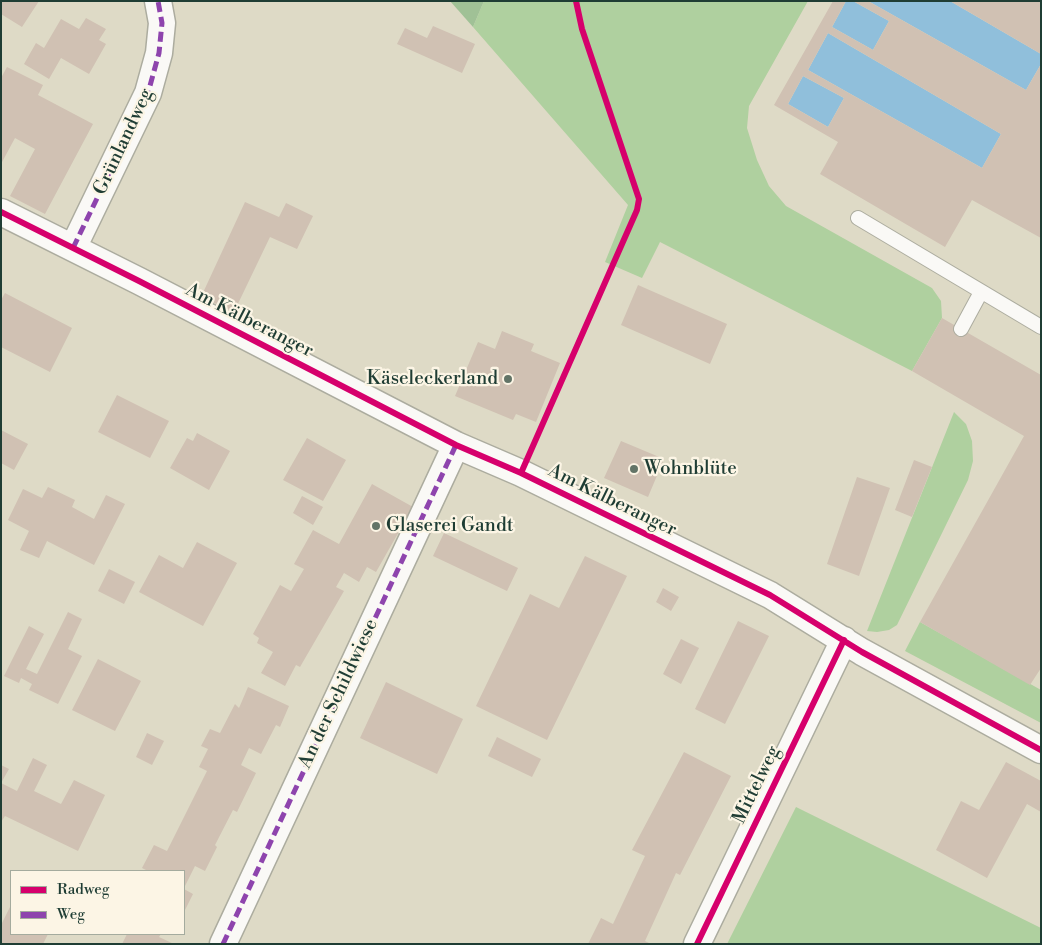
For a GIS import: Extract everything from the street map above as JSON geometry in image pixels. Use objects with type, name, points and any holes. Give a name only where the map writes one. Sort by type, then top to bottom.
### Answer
[{"type":"street","name":"Grünlandweg","points":[[73,248],[148,93],[158,54],[162,23],[158,1]]},
{"type":"street","name":"Am Kälberanger","points":[[1,212],[456,445],[521,473],[770,595],[844,640],[1041,750]]},
{"type":"street","name":"An der Schildwiese","points":[[222,944],[456,445]]},
{"type":"street","name":"Mittelweg","points":[[697,944],[844,640]]},
{"type":"lane","points":[[858,218],[1041,326]]},
{"type":"lane","points":[[961,329],[981,292]]},
{"type":"green space","points":[[450,1],[484,1],[473,27]]},
{"type":"green space","points":[[484,1],[808,1],[749,106],[747,128],[757,160],[769,186],[786,206],[932,288],[941,301],[942,318],[912,371],[660,242],[642,278],[605,262],[628,205],[473,27]]},
{"type":"green space","points":[[954,412],[966,424],[972,441],[973,461],[968,480],[897,625],[889,630],[867,631]]},
{"type":"green space","points":[[920,622],[1041,690],[1041,723],[905,651]]},
{"type":"green space","points":[[796,807],[1041,928],[1041,944],[727,944]]},
{"type":"water","points":[[846,1],[853,1],[889,21],[873,50],[832,27]]},
{"type":"water","points":[[868,1],[950,1],[1041,54],[1041,64],[1026,90]]},
{"type":"water","points":[[828,33],[1001,134],[982,168],[808,70]]},
{"type":"water","points":[[803,76],[844,98],[828,127],[788,104]]},
{"type":"building","points":[[1,1],[39,1],[22,27],[1,14]]},
{"type":"building","points":[[833,1],[846,1],[832,27],[873,50],[889,21],[853,1],[868,1],[1026,90],[1041,64],[1041,238],[972,200],[945,247],[820,174],[838,142],[774,105]],"holes":[[[828,33],[1001,134],[982,168],[808,70]],[[803,76],[844,98],[828,127],[788,104]]]},
{"type":"building","points":[[950,1],[1041,1],[1041,54]]},
{"type":"building","points":[[86,18],[106,29],[99,40],[106,44],[89,74],[61,58],[49,79],[24,64],[36,43],[44,48],[61,19],[79,29]]},
{"type":"building","points":[[433,26],[475,44],[462,73],[397,44],[405,28],[427,38]]},
{"type":"building","points":[[7,67],[43,85],[38,95],[93,124],[45,214],[10,196],[35,149],[15,138],[1,164],[1,78]]},
{"type":"building","points":[[245,202],[279,217],[286,203],[313,216],[297,249],[270,237],[234,312],[201,297]]},
{"type":"building","points":[[638,285],[727,324],[710,364],[621,325]]},
{"type":"building","points":[[5,293],[72,328],[50,372],[1,347],[1,300]]},
{"type":"building","points":[[942,318],[1041,375],[1041,668],[1030,685],[920,622],[1024,436],[912,371]]},
{"type":"building","name":"Käseleckerland","points":[[502,331],[534,344],[531,351],[560,363],[536,422],[516,414],[513,420],[455,396],[478,342],[495,349]]},
{"type":"building","points":[[117,395],[169,421],[150,458],[98,432]]},
{"type":"building","points":[[1,430],[28,444],[14,470],[1,463]]},
{"type":"building","points":[[197,433],[230,451],[209,490],[170,468],[187,438],[193,441]]},
{"type":"building","points":[[307,438],[346,460],[323,501],[283,480]]},
{"type":"building","name":"Wohnblüte","points":[[621,441],[664,459],[648,497],[604,478]]},
{"type":"building","points":[[914,460],[932,467],[912,517],[895,510]]},
{"type":"building","points":[[857,477],[890,488],[859,576],[827,564]]},
{"type":"building","points":[[372,484],[413,507],[376,572],[367,567],[359,582],[344,573],[336,587],[344,591],[300,667],[296,665],[285,686],[261,673],[273,652],[257,643],[259,638],[253,634],[280,585],[291,591],[304,569],[294,564],[313,530],[339,544]]},
{"type":"building","points":[[48,487],[75,500],[72,507],[94,519],[106,495],[125,504],[94,565],[47,541],[39,558],[20,550],[29,531],[8,520],[23,489],[42,498]]},
{"type":"building","points":[[302,496],[323,507],[313,525],[293,513]]},
{"type":"building","points":[[444,533],[518,568],[507,591],[433,556]]},
{"type":"building","points":[[197,542],[237,563],[203,626],[139,592],[159,555],[183,568]]},
{"type":"building","points":[[585,556],[627,576],[547,740],[476,706],[530,594],[559,608]]},
{"type":"building","points":[[109,569],[135,582],[124,604],[98,591]]},
{"type":"building","points":[[663,588],[679,597],[671,611],[656,602]]},
{"type":"building","points":[[68,612],[82,619],[68,649],[82,656],[58,704],[29,690],[32,684],[21,678],[19,683],[4,676],[29,626],[44,634],[26,669],[37,674]]},
{"type":"building","points":[[738,621],[769,636],[725,724],[695,709]]},
{"type":"building","points":[[681,639],[699,648],[681,684],[663,674]]},
{"type":"building","points":[[98,659],[141,681],[115,731],[72,710]]},
{"type":"building","points":[[386,682],[463,719],[437,774],[360,738]]},
{"type":"building","points":[[248,687],[289,706],[280,727],[276,725],[261,754],[249,748],[241,765],[256,773],[237,812],[233,810],[215,845],[217,847],[205,871],[195,866],[185,886],[185,870],[146,870],[142,868],[154,845],[167,851],[207,771],[199,767],[208,749],[201,746],[210,729],[220,733],[235,704],[239,708]]},
{"type":"building","points":[[147,733],[164,741],[152,765],[136,757]]},
{"type":"building","points":[[497,737],[541,759],[532,777],[488,756]]},
{"type":"building","points":[[684,752],[731,776],[680,875],[676,873],[645,941],[651,944],[588,944],[601,918],[613,924],[645,856],[632,850]]},
{"type":"building","points":[[33,758],[47,765],[34,791],[61,804],[74,780],[105,795],[78,851],[5,816],[1,822],[1,783],[17,791]]},
{"type":"building","points":[[1006,762],[1041,781],[1041,812],[1027,804],[987,878],[936,850],[961,801],[979,810]]},
{"type":"building","points":[[1,765],[9,769],[1,783]]},
{"type":"building","points":[[185,890],[193,894],[185,910]]},
{"type":"building","points":[[10,907],[10,935],[48,935],[43,944],[1,944],[1,925]]},
{"type":"building","points":[[126,935],[160,935],[159,937],[174,944],[122,944]]},
{"type":"marked path","points":[[73,248],[148,93],[159,53],[162,23],[158,1]]},
{"type":"marked path","points":[[223,944],[456,445]]},
{"type":"cycle path","points":[[521,473],[637,210],[639,199],[582,29],[576,1]]},
{"type":"cycle path","points":[[1,212],[456,445],[521,473],[770,595],[862,652],[1041,750]]},
{"type":"cycle path","points":[[697,944],[844,640]]},
{"type":"place","name":"Käseleckerland","points":[[508,379]]},
{"type":"place","name":"Wohnblüte","points":[[634,469]]},
{"type":"place","name":"Glaserei Gandt","points":[[376,526]]}]
